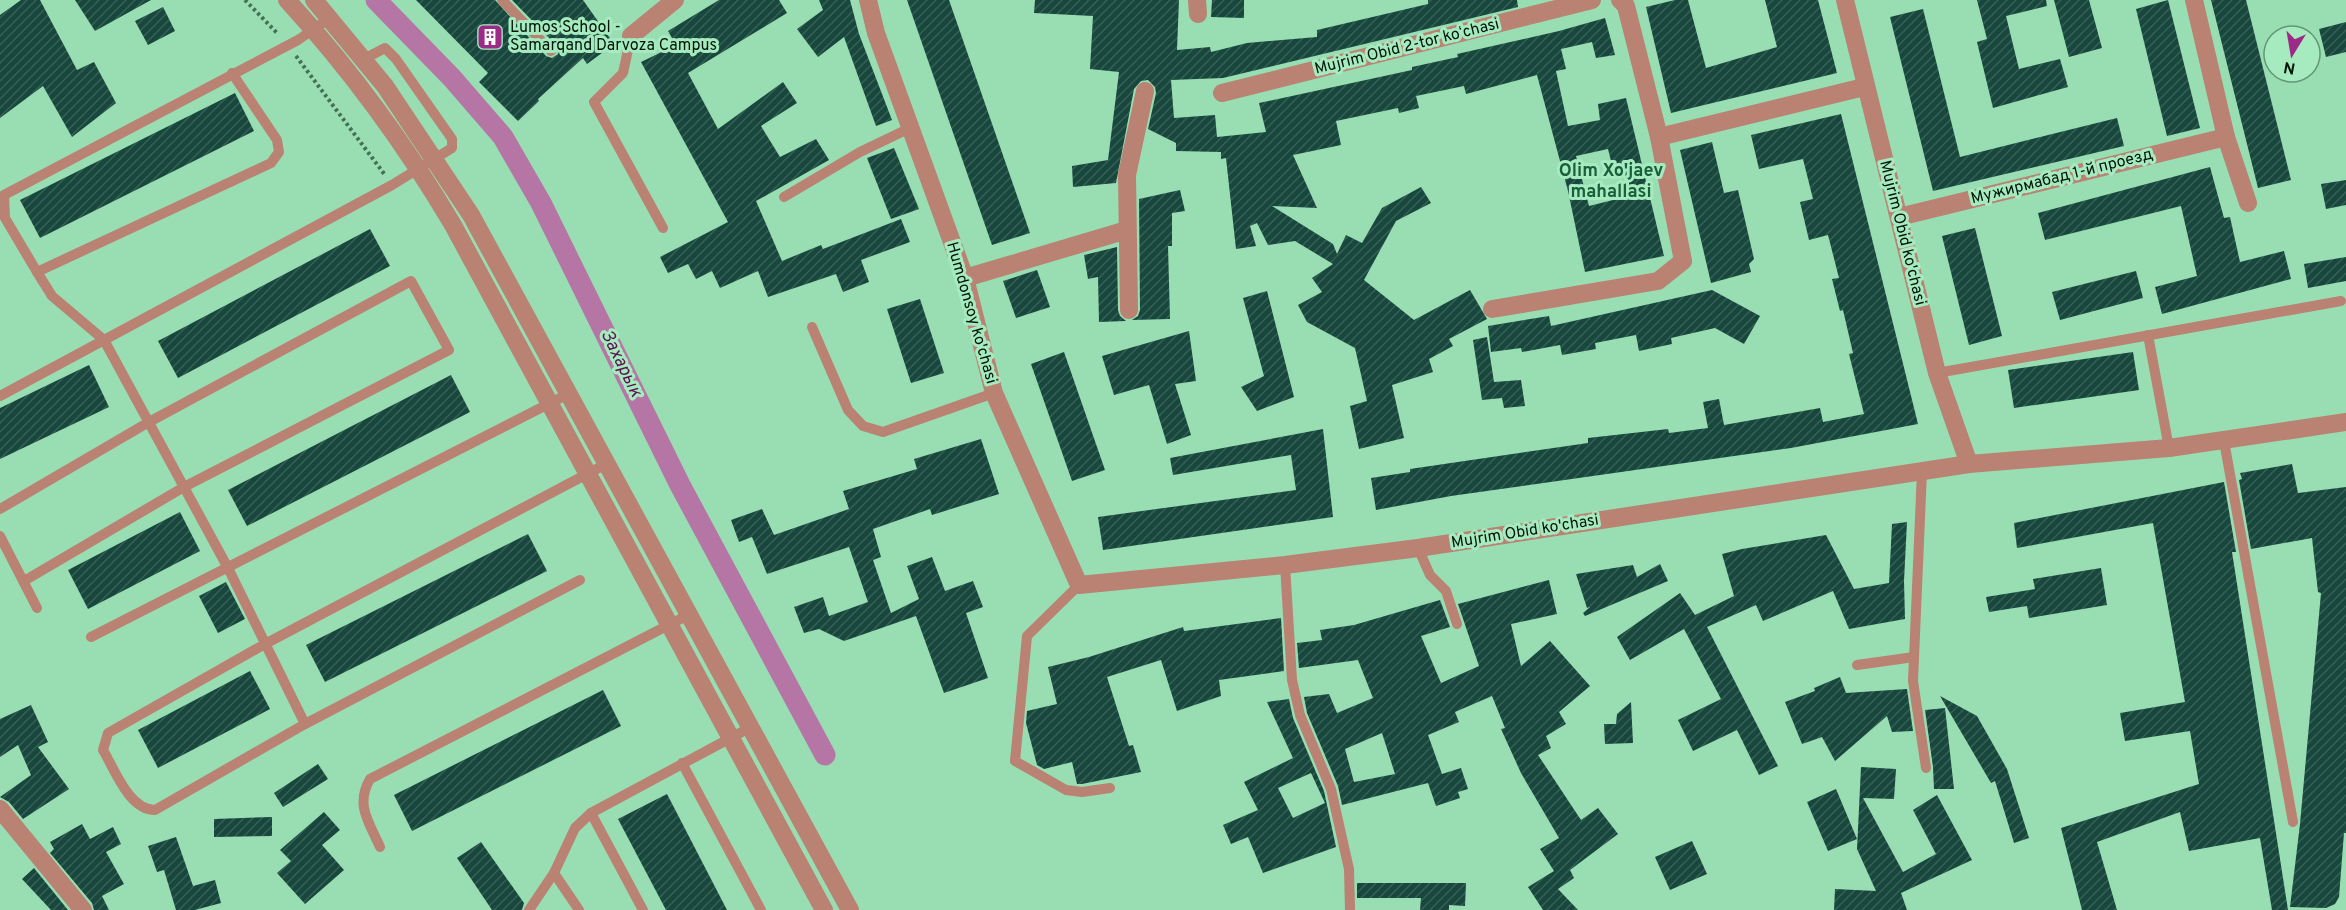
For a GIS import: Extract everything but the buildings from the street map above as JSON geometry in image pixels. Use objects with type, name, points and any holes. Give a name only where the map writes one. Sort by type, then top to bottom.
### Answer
[{"type":"street","points":[[287,0],[368,97],[419,168],[453,225],[824,910]]},
{"type":"street","points":[[314,0],[364,59],[435,158],[505,275],[850,910]]},
{"type":"street","points":[[631,36],[675,0]]},
{"type":"street","name":"Humdonsoy ko'chasi","points":[[868,0],[876,33],[965,278],[994,393],[1079,585]]},
{"type":"street","name":"Mujrim Obid 2-tor koʻchasi","points":[[1222,93],[1592,0]]},
{"type":"street","points":[[1492,309],[1658,281],[1683,261],[1659,137],[1626,6],[1620,0]]},
{"type":"street","name":"Mujrim Obid ko'chasi","points":[[1845,0],[1864,87],[1937,373],[1969,464]]},
{"type":"street","points":[[2194,0],[2226,137],[2248,203]]},
{"type":"street","points":[[1659,137],[1864,87]]},
{"type":"street","points":[[1129,310],[1127,175],[1145,91]]},
{"type":"street","name":"Мужирмабад 1-й проезд","points":[[1899,217],[2226,137]]},
{"type":"street","points":[[965,278],[1127,230]]},
{"type":"street","name":"Mujrim Obid ko'chasi","points":[[1079,585],[1285,566],[1418,548],[1969,464],[2169,448],[2346,422]]},
{"type":"street","points":[[0,809],[83,910]]},
{"type":"lane","points":[[502,0],[551,51]]},
{"type":"lane","points":[[305,724],[228,568],[104,340],[52,296],[4,218],[4,195],[288,45],[330,18]]},
{"type":"lane","points":[[631,36],[623,73],[594,102],[663,228]]},
{"type":"lane","points":[[0,396],[392,185],[452,148],[452,139],[396,59],[385,48],[364,59]]},
{"type":"lane","points":[[37,272],[271,163],[279,152],[277,140],[232,74]]},
{"type":"lane","points":[[784,197],[860,152],[910,128]]},
{"type":"lane","points":[[0,509],[149,422],[411,281],[449,350],[184,487],[24,581]]},
{"type":"lane","points":[[1937,373],[2342,301]]},
{"type":"lane","points":[[812,327],[848,410],[863,426],[883,432],[994,393]]},
{"type":"lane","points":[[2148,335],[2169,448]]},
{"type":"lane","points":[[91,637],[568,394]]},
{"type":"lane","points":[[2224,441],[2293,822]]},
{"type":"lane","points":[[580,580],[305,724],[155,810],[145,810],[135,803],[103,750],[108,733],[265,644],[606,464]]},
{"type":"lane","points":[[1922,471],[1912,681],[1926,768]]},
{"type":"lane","points":[[0,536],[37,608]]},
{"type":"lane","points":[[1418,548],[1430,575],[1446,591],[1457,624]]},
{"type":"lane","points":[[1285,566],[1292,680],[1300,715],[1331,789],[1349,869],[1350,910]]},
{"type":"lane","points":[[1079,585],[1027,636],[1015,760],[1066,790],[1082,792],[1110,788]]},
{"type":"lane","points":[[380,847],[362,806],[363,791],[370,779],[690,614]]},
{"type":"lane","points":[[1857,665],[1914,657]]},
{"type":"lane","points":[[529,910],[554,873],[575,828],[591,813],[752,726]]},
{"type":"lane","points":[[682,763],[761,910]]},
{"type":"lane","points":[[591,813],[643,910]]},
{"type":"lane","points":[[554,873],[579,910]]},
{"type":"path","points":[[245,0],[288,45],[392,185]]},
{"type":"waterway","name":"Захарык","points":[[376,0],[452,78],[503,137],[541,203],[680,485],[825,755]]},
{"type":"place","name":"Lumos School - Samarqand Darvoza Campus","points":[[490,37]]},
{"type":"district","name":"Olim Xo'jaev mahallasi","points":[[1611,181]]}]
